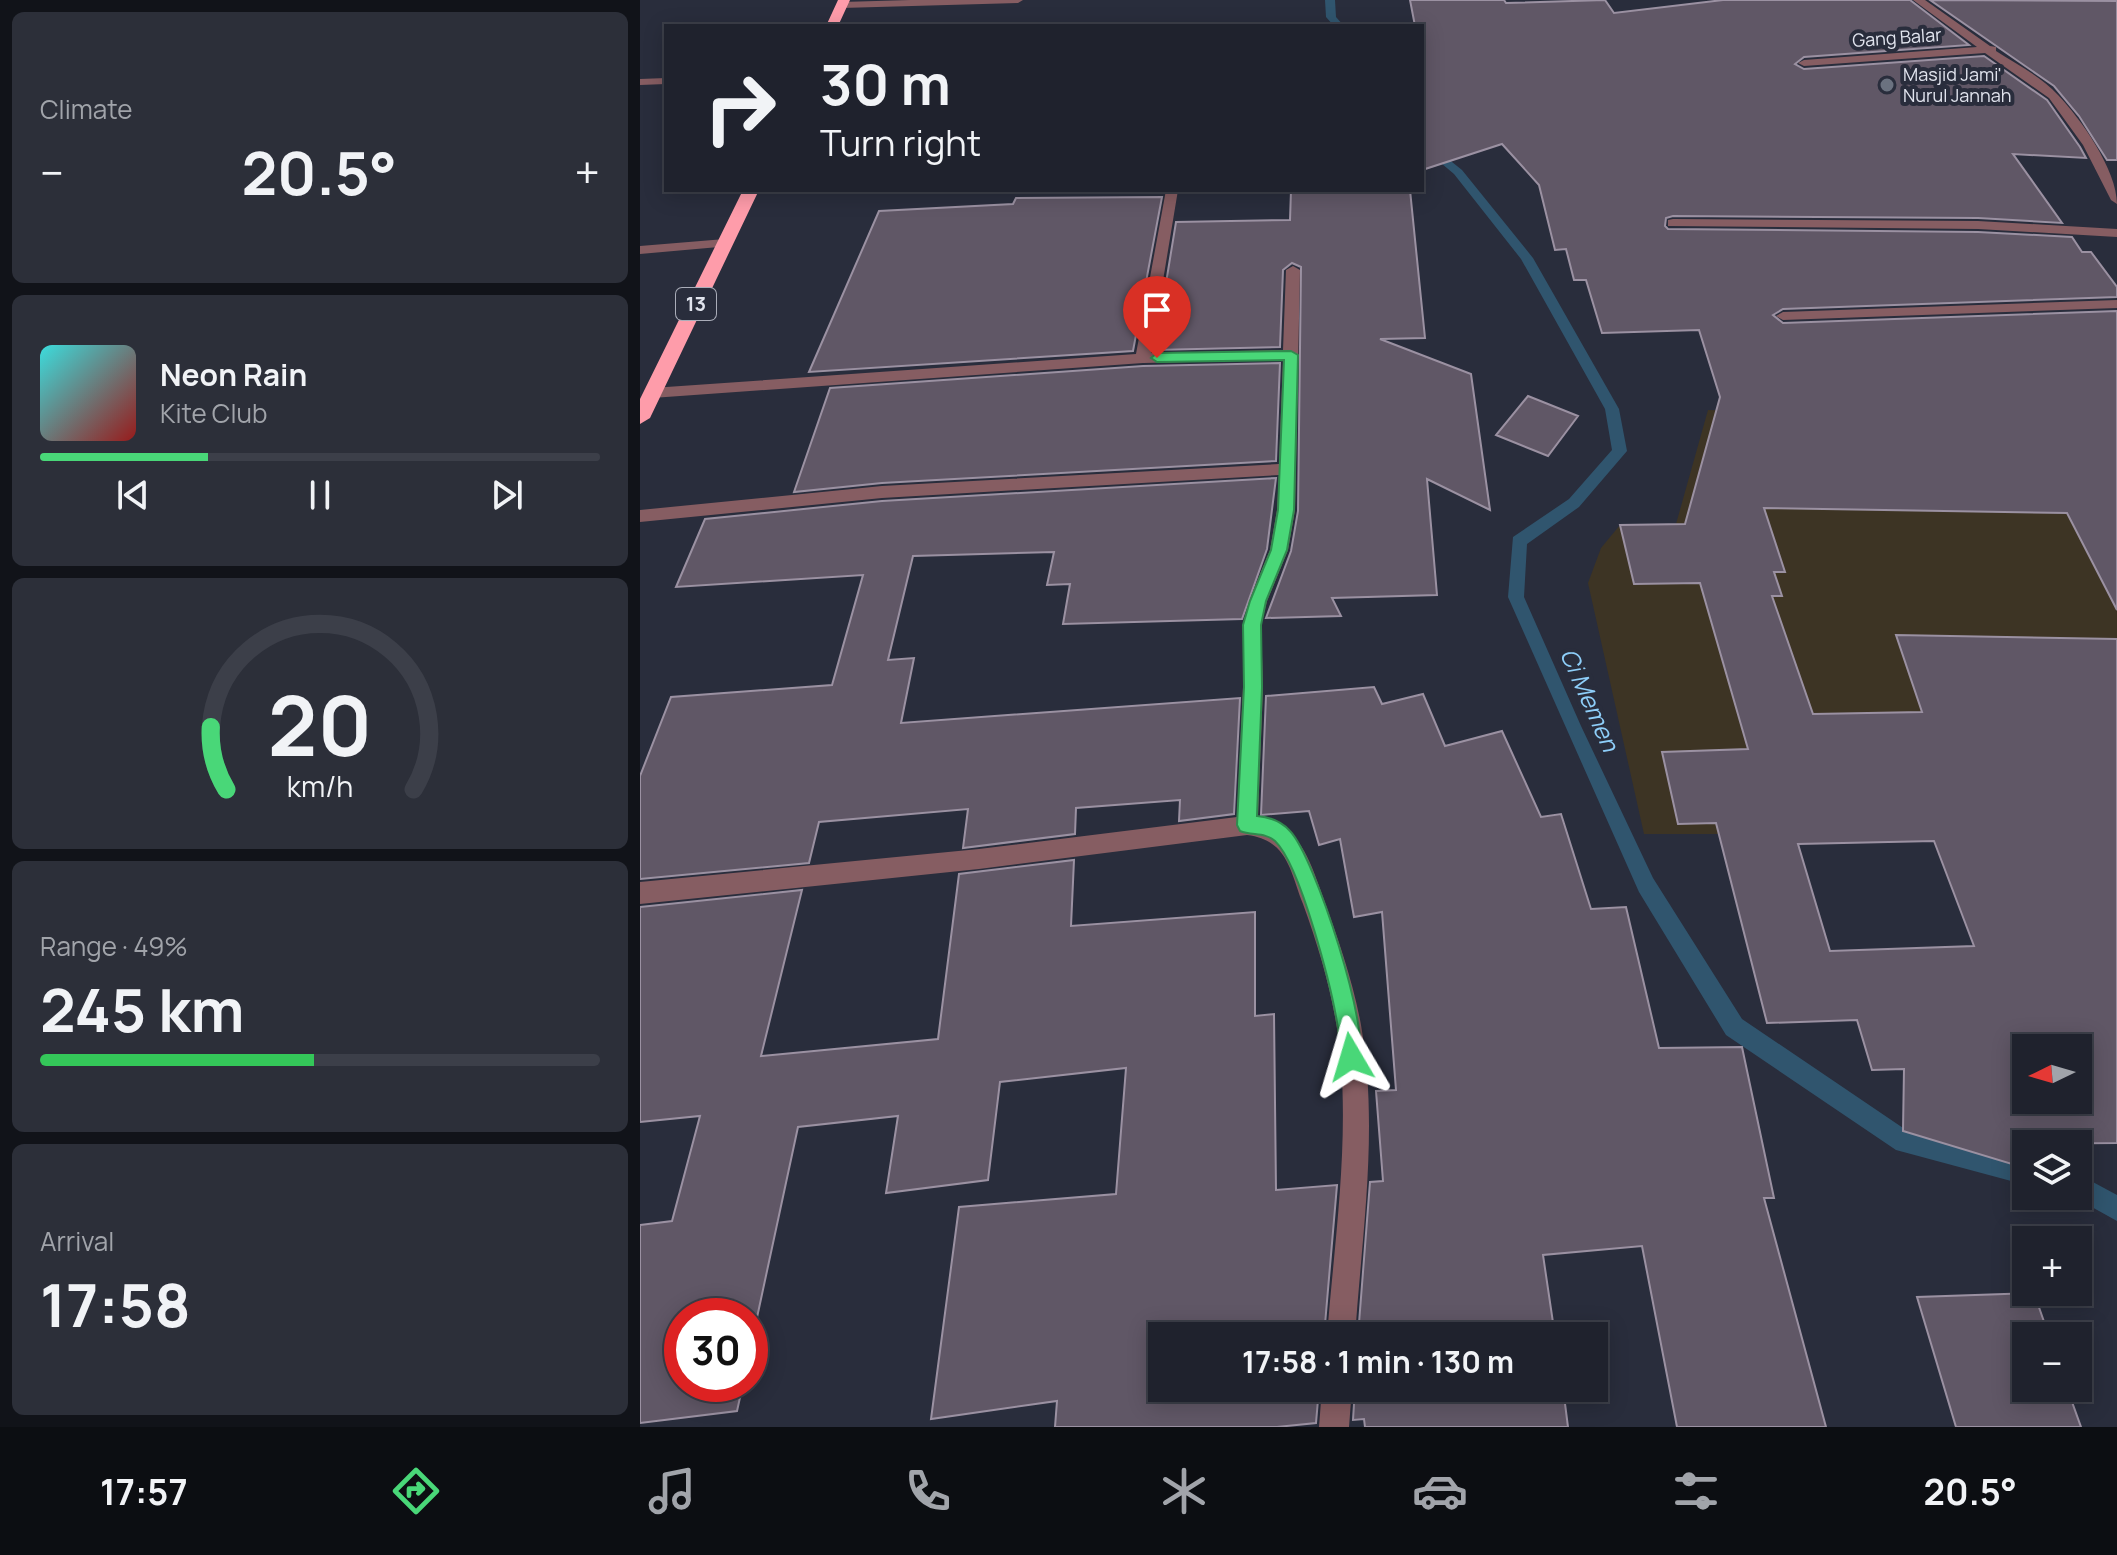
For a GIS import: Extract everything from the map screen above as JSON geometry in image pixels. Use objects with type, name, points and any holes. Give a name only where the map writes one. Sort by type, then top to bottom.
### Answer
[{"type":"highway","points":[[833,24],[843,2]]},
{"type":"highway","name":"13","points":[[640,418],[750,192]]},
{"type":"street","points":[[843,2],[1018,0]]},
{"type":"street","points":[[1918,0],[1992,49],[2053,96],[2089,145],[2117,200]]},
{"type":"street","name":"Gang Balar","points":[[1804,63],[1992,49]]},
{"type":"street","points":[[640,82],[664,81]]},
{"type":"street","points":[[1143,358],[1172,192]]},
{"type":"street","points":[[1673,223],[1978,225],[2117,233]]},
{"type":"street","points":[[640,250],[725,243]]},
{"type":"street","points":[[1247,825],[1253,687],[1252,625],[1258,601],[1279,550],[1286,510],[1293,270]]},
{"type":"street","points":[[1783,316],[2117,304]]},
{"type":"street","points":[[652,393],[1143,358],[1291,355]]},
{"type":"street","points":[[640,516],[768,500],[939,487],[1287,469]]},
{"type":"street","points":[[640,893],[979,859],[1266,825],[1282,835],[1296,854],[1323,927],[1349,1028],[1355,1115],[1342,1322]]},
{"type":"street","points":[[1334,1427],[1336,1402]]},
{"type":"shaded area","points":[[1708,410],[2031,419],[2117,530],[2117,808],[1818,834],[1644,834],[1588,583],[1601,548],[1620,525],[1676,524]]},
{"type":"building","points":[[1410,0],[1504,0],[1506,3],[1605,0],[1614,13],[1723,0],[1910,0],[1969,45],[1804,57],[1795,64],[1804,69],[1984,56],[2047,100],[2080,147],[2086,158],[2013,154],[2062,223],[1978,218],[1673,216],[1666,218],[1665,226],[1668,229],[1978,232],[2072,237],[2082,252],[2091,252],[2117,287],[2117,297],[1783,309],[1773,315],[1783,323],[2117,311],[2117,610],[2067,513],[1764,508],[1785,572],[1774,572],[1782,596],[1772,596],[1813,714],[1922,712],[1896,635],[2117,639],[2117,1143],[2092,1143],[2092,1130],[2012,1130],[2012,1164],[1903,1131],[1904,1069],[1872,1070],[1857,1020],[1767,1023],[1716,823],[1678,824],[1662,752],[1748,749],[1700,583],[1634,584],[1620,525],[1685,524],[1720,397],[1699,330],[1602,333],[1586,280],[1574,280],[1566,249],[1555,250],[1539,185],[1502,144],[1424,169],[1424,24],[1415,24]],"holes":[[[1934,841],[1974,946],[1830,951],[1798,844]]]},
{"type":"building","points":[[1930,0],[2117,1],[2117,160],[2107,160],[2079,116],[2054,86]]},
{"type":"building","points":[[1291,192],[1410,192],[1425,338],[1380,339],[1471,374],[1490,510],[1427,479],[1437,595],[1332,598],[1341,616],[1266,618],[1291,551],[1298,511],[1301,267],[1292,263],[1283,270],[1280,347],[1155,350],[1176,222],[1290,220]]},
{"type":"building","points":[[1162,197],[1133,351],[809,372],[879,211],[1013,204],[1016,198]]},
{"type":"building","points":[[1280,363],[1276,461],[882,483],[794,492],[830,388],[1143,366]]},
{"type":"building","points":[[1528,396],[1578,416],[1548,456],[1496,435]]},
{"type":"building","points":[[1276,478],[1267,549],[1242,619],[1063,624],[1070,584],[1047,585],[1054,552],[913,556],[888,660],[914,658],[901,723],[1240,698],[1234,814],[1179,821],[1180,800],[1076,808],[1075,834],[963,848],[968,809],[819,822],[809,863],[640,879],[640,776],[671,697],[832,685],[863,575],[676,587],[705,519],[882,501]]},
{"type":"building","points":[[1374,687],[1382,704],[1423,694],[1445,746],[1502,731],[1541,817],[1561,814],[1591,909],[1626,907],[1659,1048],[1742,1047],[1774,1198],[1764,1198],[1826,1427],[1677,1427],[1642,1246],[1543,1255],[1553,1322],[1359,1322],[1370,1182],[1383,1181],[1376,1091],[1396,1090],[1382,912],[1354,917],[1340,839],[1319,845],[1309,811],[1261,815],[1266,696]]},
{"type":"building","points":[[1074,860],[1071,926],[1255,912],[1255,1016],[1274,1014],[1276,1190],[1337,1185],[1325,1322],[1148,1322],[1148,1402],[1318,1402],[1316,1423],[1277,1427],[1055,1427],[1057,1401],[931,1419],[959,1207],[1116,1194],[1126,1068],[1000,1082],[988,1180],[886,1193],[898,1116],[798,1127],[761,1298],[664,1298],[664,1402],[739,1402],[737,1411],[640,1423],[640,1225],[672,1221],[700,1116],[640,1122],[640,907],[802,890],[761,1056],[938,1039],[959,874]]},
{"type":"building","points":[[2012,1294],[2012,1306],[2039,1306],[2044,1322],[2012,1322],[2012,1402],[2072,1402],[2081,1427],[1956,1427],[1917,1297]]},
{"type":"building","points":[[1354,1402],[1565,1402],[1568,1427],[1365,1427],[1364,1419],[1353,1420]]},
{"type":"waterway","name":"Ci Memen","points":[[1330,0],[1331,17],[1337,24]]},
{"type":"waterway","name":"Ci Memen","points":[[1424,143],[1458,172],[1527,258],[1612,409],[1620,451],[1574,503],[1519,541],[1516,597],[1646,885],[1734,1027],[1904,1142],[2012,1169]]},
{"type":"waterway","name":"Ci Memen","points":[[2092,1194],[2117,1209]]},
{"type":"place","name":"Masjid Jami' Nurul Jannah","points":[[1887,85]]},
{"type":"route","points":[[1157,358],[1291,355],[1286,510],[1279,550],[1258,601],[1252,625],[1253,687],[1247,825],[1266,825],[1282,835],[1296,854],[1323,927],[1349,1028],[1351,1057]]}]
